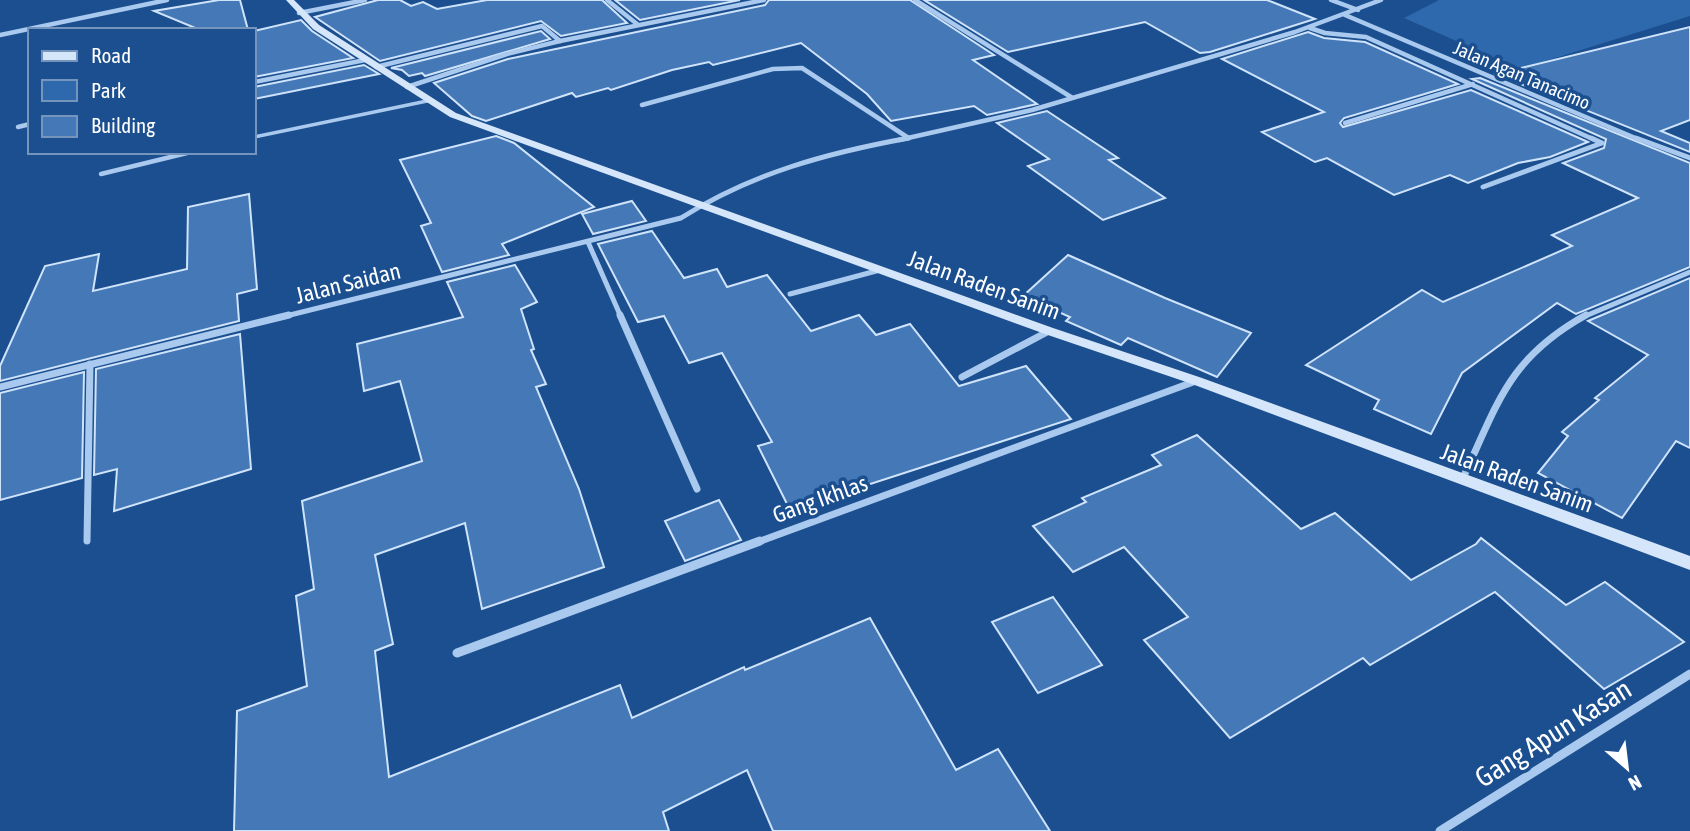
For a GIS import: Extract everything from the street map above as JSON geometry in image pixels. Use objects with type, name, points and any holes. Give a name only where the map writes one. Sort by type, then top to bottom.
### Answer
[{"type":"street","points":[[33,28],[167,0]]},
{"type":"street","name":"Jalan Raden Sanim","points":[[290,0],[299,13],[427,101],[453,115],[1048,331],[1197,381],[1690,563]]},
{"type":"street","points":[[299,13],[365,0]]},
{"type":"street","points":[[607,0],[637,24]]},
{"type":"street","points":[[407,87],[507,54],[559,41],[764,0]]},
{"type":"street","points":[[915,0],[1071,97]]},
{"type":"street","points":[[1331,0],[1358,10]]},
{"type":"street","name":"Jalan Saidan","points":[[0,387],[681,218],[701,203],[748,177],[791,163],[962,127],[1071,97],[1310,28],[1381,0]]},
{"type":"street","name":"Jalan Agan Tanacimo","points":[[1345,15],[1664,150],[1690,158]]},
{"type":"street","points":[[256,82],[370,63],[542,26],[559,41]]},
{"type":"street","points":[[1310,28],[1329,36],[1352,34],[1366,37],[1602,143],[1483,187]]},
{"type":"street","points":[[0,35],[28,29]]},
{"type":"street","points":[[642,105],[773,69],[802,68],[907,137]]},
{"type":"street","points":[[1345,123],[1473,83]]},
{"type":"street","points":[[19,127],[28,125]]},
{"type":"street","points":[[1682,154],[1690,150]]},
{"type":"street","points":[[588,242],[697,489]]},
{"type":"street","points":[[790,294],[881,269]]},
{"type":"street","points":[[1462,481],[1508,383],[1535,348],[1591,312],[1690,272]]},
{"type":"street","points":[[962,377],[1048,331]]},
{"type":"street","points":[[87,541],[90,364]]},
{"type":"street","name":"Gang Ikhlas","points":[[457,653],[1197,381]]},
{"type":"street","name":"Gang Apun Kasan","points":[[1440,831],[1690,674]]},
{"type":"lane","points":[[256,137],[427,101]]},
{"type":"lane","points":[[101,173],[182,154]]},
{"type":"green space","points":[[1439,0],[1690,0],[1690,16],[1520,69],[1404,18]]},
{"type":"building","points":[[219,0],[240,0],[247,28],[195,28],[154,11]]},
{"type":"building","points":[[378,0],[400,0],[411,6],[423,2],[437,9],[487,0],[602,0],[627,23],[561,36],[541,21],[380,61],[315,17]]},
{"type":"building","points":[[615,0],[740,0],[640,20]]},
{"type":"building","points":[[769,0],[910,0],[994,55],[973,60],[1037,104],[987,115],[974,106],[891,121],[867,94],[801,43],[713,65],[709,62],[672,70],[611,90],[608,88],[576,97],[572,93],[486,121],[472,116],[434,83],[508,59],[765,5]]},
{"type":"building","points":[[924,0],[1267,0],[1315,19],[1210,52],[1200,53],[1145,22],[1008,52]]},
{"type":"building","points":[[301,20],[312,31],[353,58],[256,77],[256,31]]},
{"type":"building","points":[[1690,27],[1690,120],[1661,131],[1690,143],[1690,152],[1496,74]]},
{"type":"building","points":[[541,31],[550,39],[425,76],[422,73],[409,76],[402,70],[391,68]]},
{"type":"building","points":[[1308,32],[1324,38],[1365,42],[1458,84],[1344,118],[1340,123],[1343,127],[1471,90],[1588,142],[1550,157],[1518,163],[1468,183],[1450,175],[1394,195],[1327,158],[1315,162],[1262,132],[1324,112],[1222,59]]},
{"type":"building","points":[[364,65],[379,74],[256,99],[256,87]]},
{"type":"building","points":[[1480,78],[1690,163],[1690,267],[1576,314],[1557,303],[1462,373],[1431,434],[1374,409],[1379,400],[1306,365],[1422,290],[1443,302],[1572,246],[1552,235],[1638,198],[1563,163],[1604,148],[1606,139],[1472,79]]},
{"type":"building","points":[[1047,111],[1118,158],[1109,160],[1165,198],[1103,220],[1028,166],[1049,159],[997,123]]},
{"type":"building","points":[[496,136],[514,143],[594,207],[502,244],[509,255],[442,272],[421,226],[431,223],[400,160]]},
{"type":"building","points":[[249,194],[257,289],[237,294],[239,321],[0,381],[0,366],[45,266],[99,254],[93,291],[187,269],[188,207]]},
{"type":"building","points":[[632,201],[646,221],[593,234],[582,214]]},
{"type":"building","points":[[652,231],[684,278],[717,269],[727,287],[767,275],[811,331],[859,315],[876,335],[910,324],[959,386],[1026,366],[1071,419],[790,510],[758,446],[772,442],[722,353],[689,363],[664,316],[638,322],[598,244]]},
{"type":"building","points":[[1068,255],[1251,333],[1217,377],[1128,338],[1121,345],[1066,321],[1070,317],[1023,296]]},
{"type":"building","points":[[515,265],[537,302],[521,309],[534,349],[531,350],[546,384],[536,387],[579,489],[604,567],[482,609],[465,523],[375,555],[393,644],[375,651],[389,777],[620,685],[632,718],[744,667],[745,670],[870,618],[956,770],[998,749],[1050,831],[773,831],[747,770],[663,812],[669,831],[234,831],[237,711],[307,686],[296,596],[314,589],[302,501],[422,461],[400,381],[364,391],[357,344],[463,317],[447,282]]},
{"type":"building","points":[[1690,278],[1690,448],[1676,441],[1622,518],[1538,473],[1568,436],[1562,432],[1599,400],[1595,398],[1648,355],[1588,321]]},
{"type":"building","points":[[240,334],[251,469],[114,511],[117,469],[94,475],[96,369]]},
{"type":"building","points":[[84,372],[82,478],[0,500],[0,393]]},
{"type":"building","points":[[1197,435],[1301,529],[1335,513],[1411,580],[1476,544],[1481,538],[1566,605],[1605,582],[1684,642],[1604,689],[1495,592],[1370,665],[1363,658],[1230,738],[1144,640],[1188,617],[1124,547],[1073,572],[1033,526],[1086,502],[1082,498],[1161,465],[1152,455]]},
{"type":"building","points":[[719,500],[741,540],[685,561],[665,521]]},
{"type":"building","points":[[1053,597],[1102,665],[1038,693],[992,622]]}]
